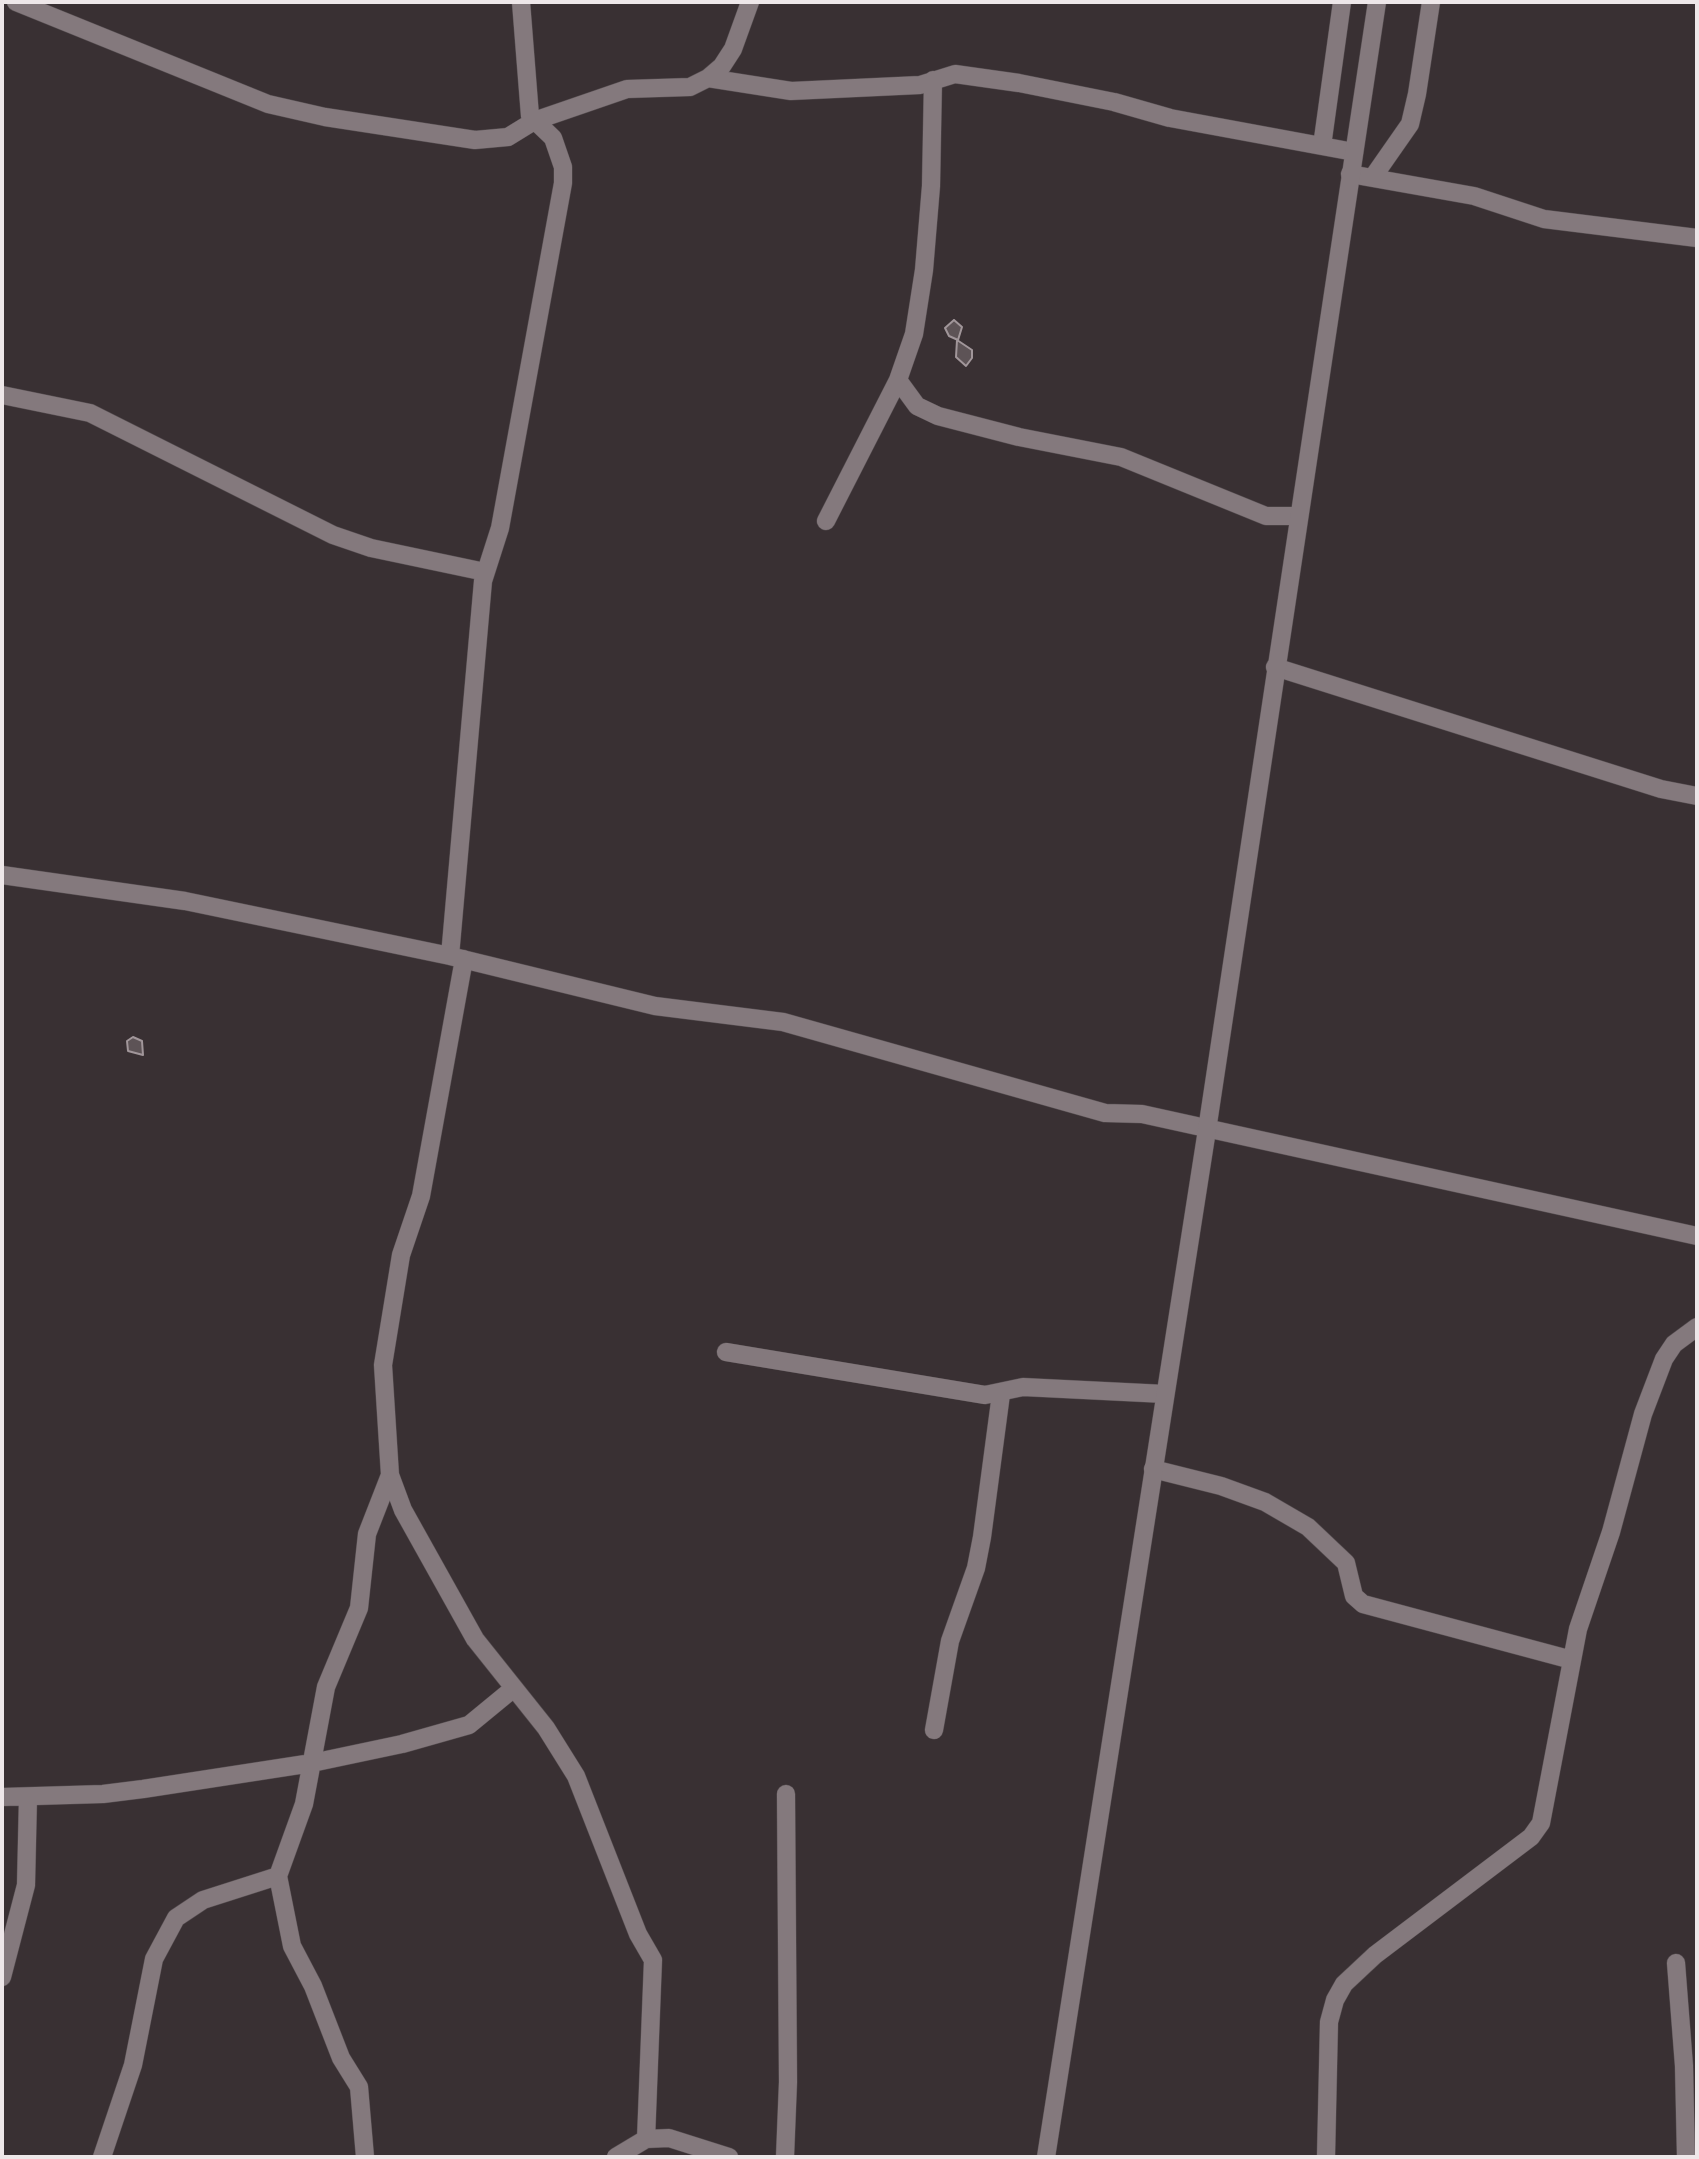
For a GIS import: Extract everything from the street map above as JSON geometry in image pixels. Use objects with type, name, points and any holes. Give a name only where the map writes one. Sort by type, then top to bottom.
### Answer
[{"type":"street","points":[[16,2],[252,99],[285,109],[475,140],[508,137],[534,121],[627,89],[690,87],[708,78],[722,66],[733,49],[750,2]]},
{"type":"street","points":[[521,2],[529,108],[534,121],[553,138],[559,150],[563,183],[498,542],[485,572],[457,957],[424,1184],[413,1226],[401,1255],[383,1365],[390,1475],[403,1510],[475,1639],[514,1688],[576,1776],[638,1934],[653,1960],[646,2139]]},
{"type":"street","points":[[1322,146],[1342,2]]},
{"type":"street","points":[[1046,2157],[1206,1130],[1377,2]]},
{"type":"street","points":[[1373,177],[1405,134],[1412,116],[1431,2]]},
{"type":"street","points":[[708,78],[791,91],[920,85],[956,74],[1019,83],[1114,102],[1170,118],[1354,152]]},
{"type":"street","points":[[825,522],[898,380],[914,334],[925,270],[933,80]]},
{"type":"street","points":[[1350,174],[1493,201],[1544,219],[1697,238]]},
{"type":"street","points":[[898,380],[917,406],[938,416],[1019,437],[1121,457],[1266,516],[1298,516]]},
{"type":"street","points":[[2,396],[90,413],[333,535],[372,548],[485,572]]},
{"type":"street","points":[[1275,667],[1661,789],[1697,796]]},
{"type":"street","points":[[2,875],[186,901],[457,957],[655,1006],[783,1022],[1105,1113],[1142,1114],[1697,1236]]},
{"type":"street","points":[[1326,2157],[1327,2051],[1335,2000],[1344,1984],[1375,1955],[1537,1830],[1572,1660],[1647,1403],[1664,1359],[1680,1339],[1697,1327]]},
{"type":"street","points":[[726,1352],[985,1395],[1001,1394],[1023,1387],[1165,1394]]},
{"type":"street","points":[[934,1730],[950,1641],[976,1568],[1001,1394]]},
{"type":"street","points":[[1153,1469],[1221,1486],[1265,1502],[1308,1527],[1346,1563],[1354,1596],[1363,1604],[1572,1660]]},
{"type":"street","points":[[365,2157],[359,2087],[341,2058],[313,1986],[292,1946],[278,1876],[304,1804],[326,1688],[359,1608],[367,1534],[390,1475]]},
{"type":"street","points":[[2,1797],[117,1792],[312,1763],[469,1725],[514,1688]]},
{"type":"street","points":[[785,2157],[788,2082],[786,1794]]},
{"type":"street","points":[[2,1977],[26,1885],[27,1797]]},
{"type":"street","points":[[102,2157],[133,2066],[154,1959],[177,1918],[203,1900],[278,1876]]},
{"type":"street","points":[[1676,1963],[1684,2066],[1686,2157]]},
{"type":"street","points":[[616,2157],[646,2139],[679,2139],[729,2157]]},
{"type":"building","points":[[954,320],[962,327],[958,340],[949,336],[945,328]]},
{"type":"building","points":[[957,340],[972,350],[972,358],[966,366],[956,357]]},
{"type":"building","points":[[133,1037],[142,1041],[143,1055],[128,1051],[127,1041]]}]
